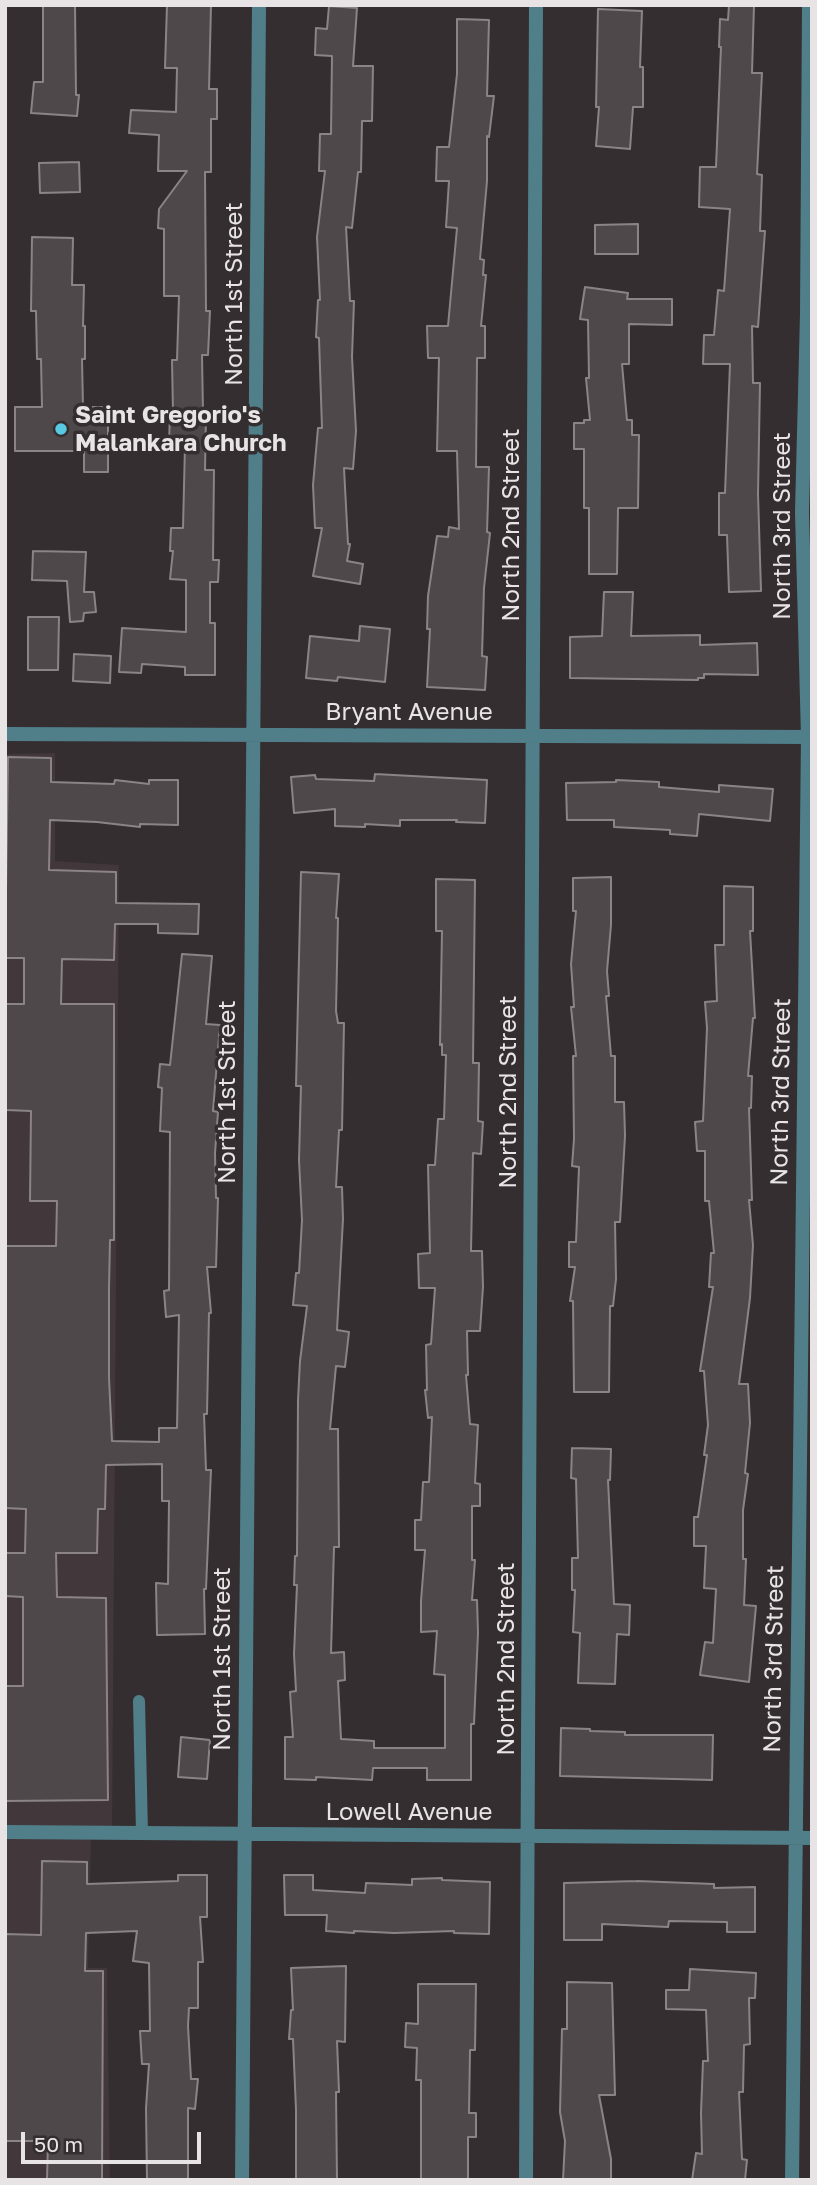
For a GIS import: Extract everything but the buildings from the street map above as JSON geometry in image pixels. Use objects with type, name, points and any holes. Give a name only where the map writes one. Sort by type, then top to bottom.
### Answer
[{"type":"street","name":"North 1st Street","points":[[242,2180],[259,5]]},
{"type":"street","name":"North 2nd Street","points":[[526,2180],[537,5]]},
{"type":"street","name":"North 3rd Street","points":[[792,2180],[810,737],[802,512],[807,314],[809,5]]},
{"type":"street","name":"Bryant Avenue","points":[[5,734],[810,737]]},
{"type":"street","name":"Lowell Avenue","points":[[5,1832],[812,1838]]},
{"type":"lane","points":[[139,1702],[142,1833]]},
{"type":"shaded area","points":[[55,753],[55,861],[119,865],[112,1836],[91,1837],[88,1968],[107,1968],[110,2180],[5,2180],[5,754]]},
{"type":"place","name":"Saint Gregorio's Malankara Church","points":[[61,429]]}]
